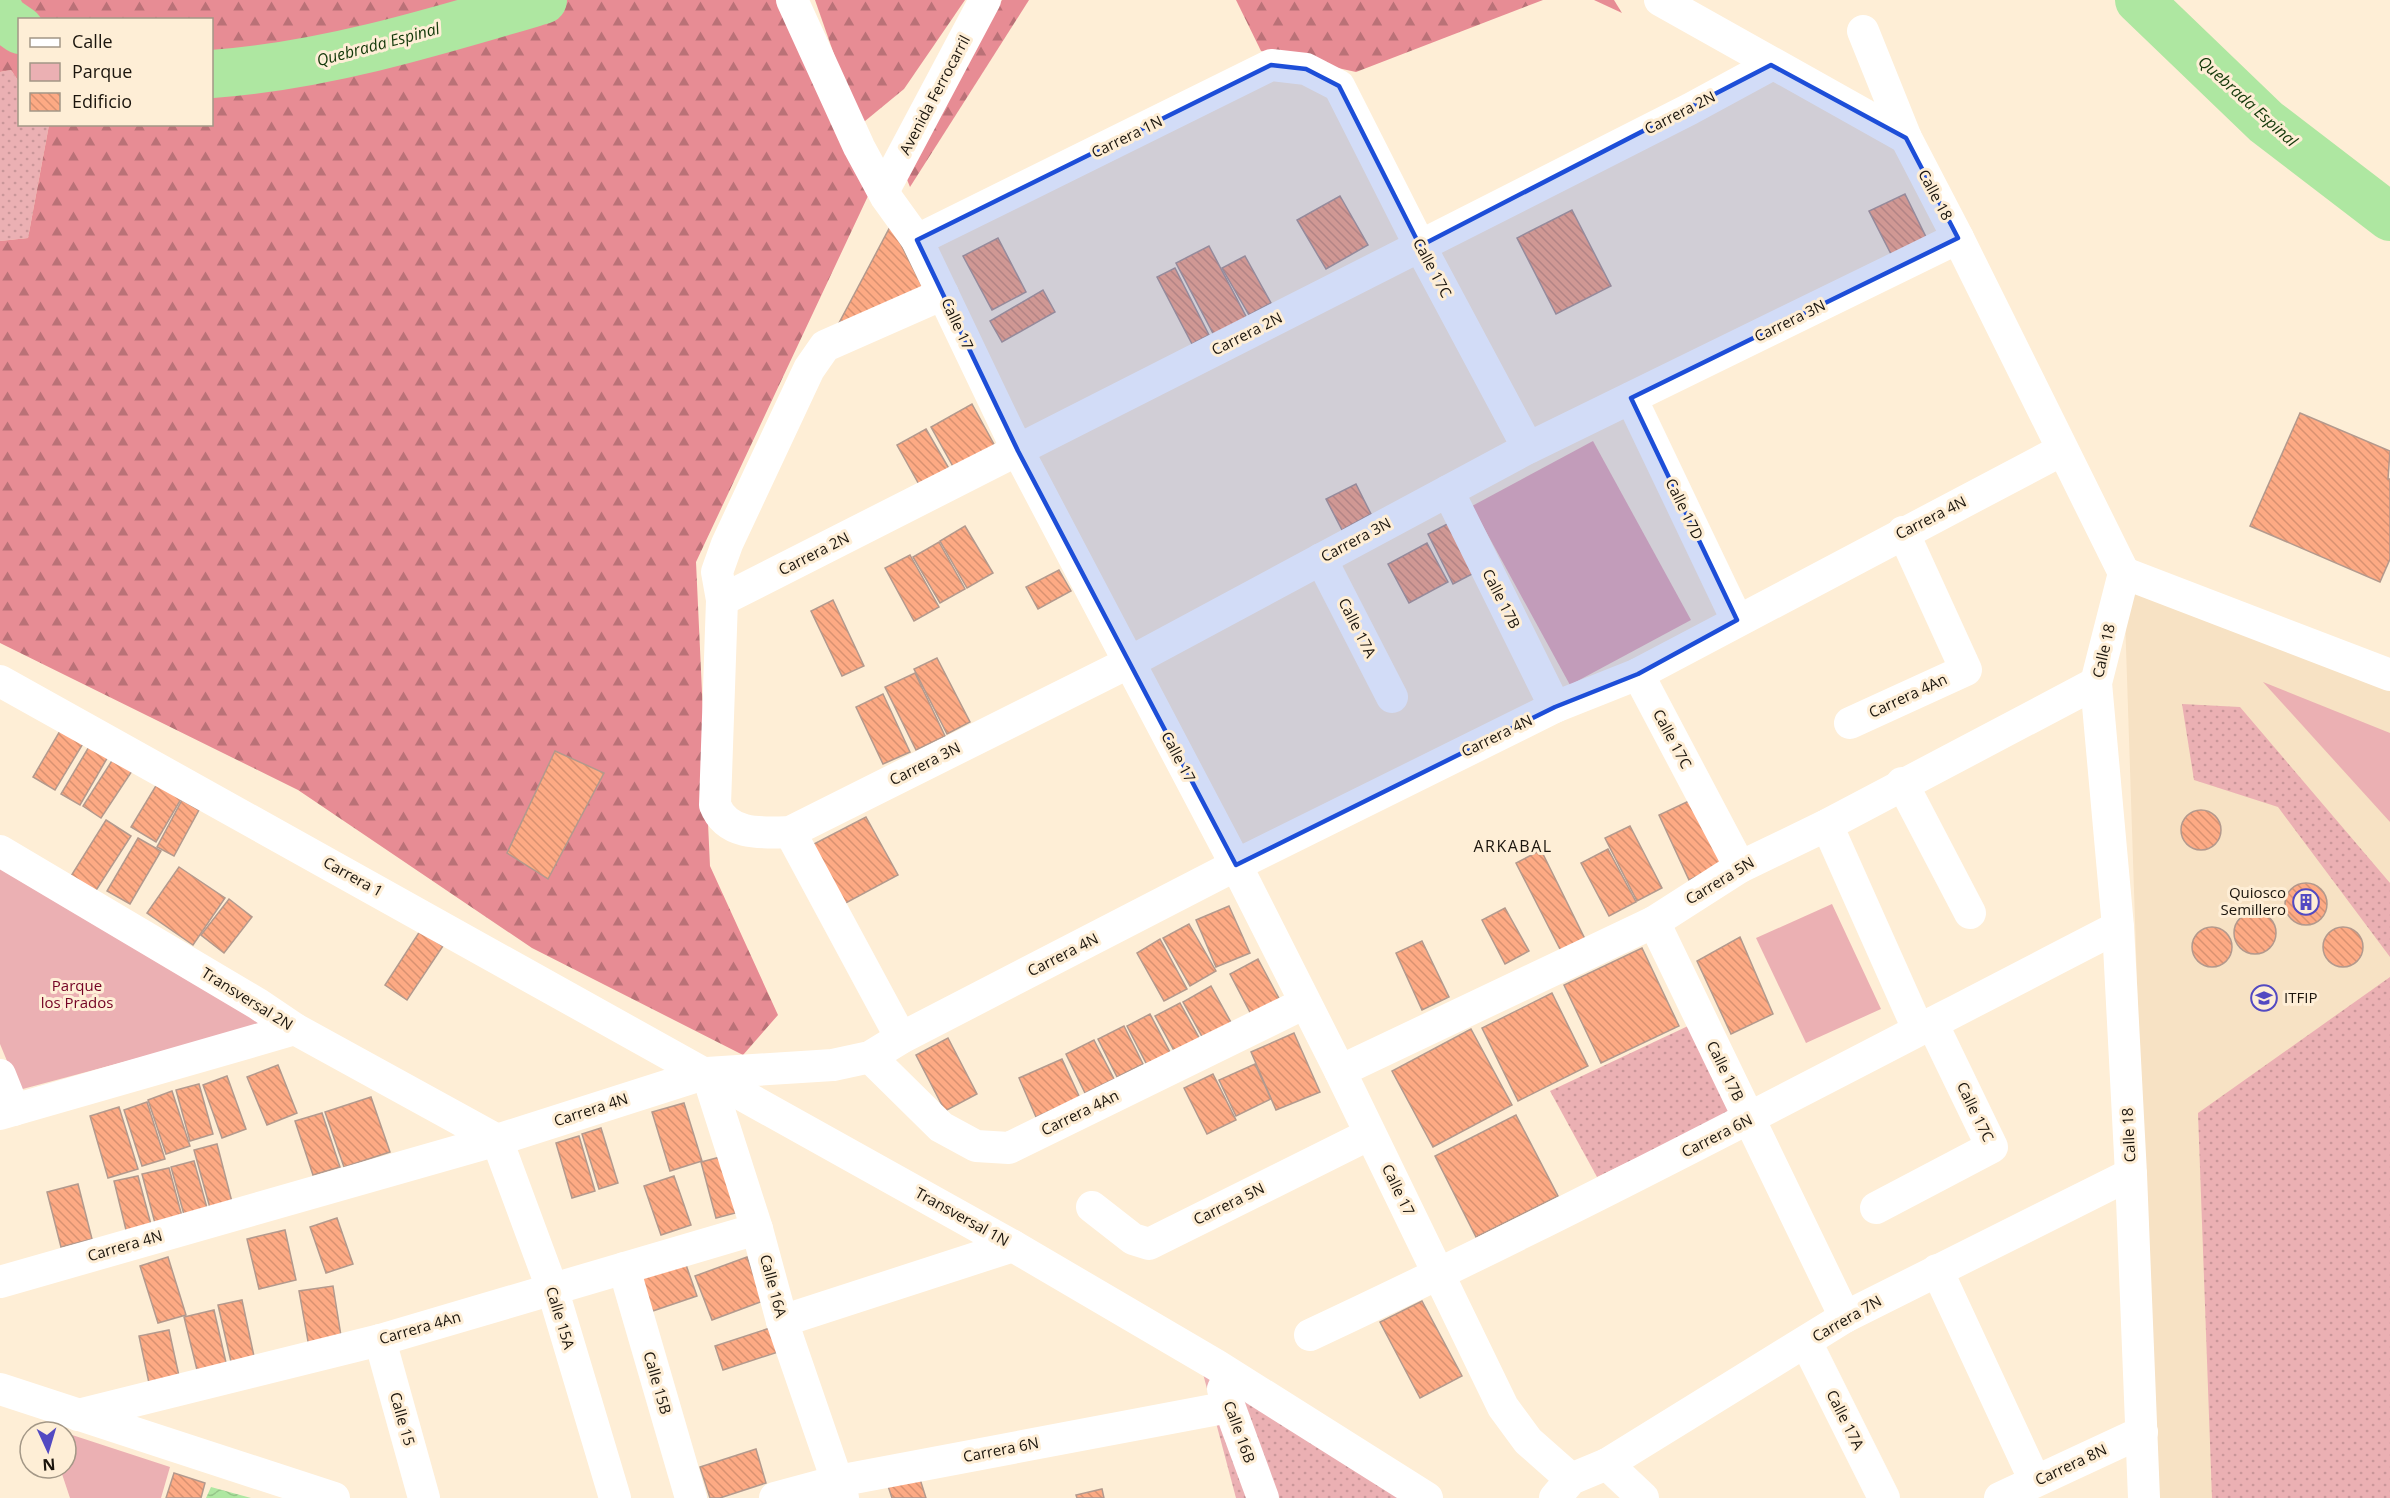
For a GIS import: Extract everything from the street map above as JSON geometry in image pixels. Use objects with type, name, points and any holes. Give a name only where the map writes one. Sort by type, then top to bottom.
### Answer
[{"type":"street","name":"Calle 17","points":[[792,0],[859,147],[917,240],[1018,452],[1236,865],[1340,1071],[1503,1407],[1563,1488]]},
{"type":"street","name":"Avenida Ferrocarril","points":[[884,190],[985,0]]},
{"type":"street","points":[[1660,0],[1771,65],[1906,138]]},
{"type":"street","name":"Calle 18","points":[[1863,31],[1906,138],[1959,238],[2124,573],[2096,683],[2118,927],[2144,1498]]},
{"type":"street","name":"Carrera 1N","points":[[917,240],[1271,65],[1306,69],[1339,86]]},
{"type":"street","name":"Carrera 2N","points":[[722,600],[1018,452],[1771,65]]},
{"type":"street","name":"Calle 17C","points":[[1339,86],[1420,246],[1528,448]]},
{"type":"street","name":"Carrera 3N","points":[[722,600],[715,806],[720,818],[732,826],[754,833],[790,832],[1128,663],[1528,448],[1959,238]]},
{"type":"street","points":[[722,600],[717,572],[727,544],[809,369],[825,346],[943,294]]},
{"type":"street","name":"Calle 17D","points":[[1631,398],[1737,620]]},
{"type":"street","name":"Carrera 4N","points":[[0,1282],[498,1140],[707,1073],[834,1065],[870,1057],[900,1038],[1236,865],[1556,707],[1638,674],[2062,450]]},
{"type":"street","name":"Calle 17B","points":[[1448,491],[1556,707]]},
{"type":"street","name":"Carrera 4An","points":[[1850,723],[1966,670],[1904,532]]},
{"type":"street","name":"Calle 17A","points":[[1321,559],[1392,697]]},
{"type":"street","points":[[2124,573],[2390,675]]},
{"type":"street","name":"Calle 17C","points":[[1638,674],[1740,867]]},
{"type":"street","name":"Carrera 1","points":[[1,682],[707,1073]]},
{"type":"street","name":"Carrera 5N","points":[[1340,1071],[1654,922],[1740,867],[1827,825],[1902,783],[2096,683]]},
{"type":"street","points":[[1902,783],[1970,913]]},
{"type":"street","name":"Calle 17C","points":[[1827,825],[1925,1026],[1992,1147],[1876,1208]]},
{"type":"street","points":[[790,832],[900,1038]]},
{"type":"street","name":"Transversal 2N","points":[[0,851],[258,1004],[295,1029],[498,1140]]},
{"type":"street","name":"Calle 17B","points":[[1654,922],[1845,1317]]},
{"type":"street","name":"Carrera 6N","points":[[1310,1335],[1440,1274],[1749,1120],[2118,927]]},
{"type":"street","name":"Carrera 4An","points":[[870,1057],[941,1127],[976,1146],[1009,1148],[1305,1003]]},
{"type":"street","points":[[0,1075],[7,1112],[295,1029]]},
{"type":"street","name":"Calle 16A","points":[[707,1073],[757,1229],[782,1321],[841,1490]]},
{"type":"street","name":"Transversal 1N","points":[[707,1073],[1013,1246],[1216,1365],[1427,1498]]},
{"type":"street","name":"Carrera 5N","points":[[1092,1207],[1132,1239],[1149,1244],[1370,1134]]},
{"type":"street","name":"Calle 15A","points":[[498,1140],[553,1290],[615,1498]]},
{"type":"street","name":"Carrera 7N","points":[[1563,1488],[1607,1464],[1845,1317],[2131,1174]]},
{"type":"street","name":"Carrera 4An","points":[[78,1415],[380,1340],[757,1229]]},
{"type":"street","points":[[782,1321],[1013,1246]]},
{"type":"street","name":"Calle 15B","points":[[624,1268],[691,1498]]},
{"type":"street","points":[[1937,1270],[2035,1481]]},
{"type":"street","name":"Calle 15","points":[[380,1340],[424,1498]]},
{"type":"street","name":"Calle 17A","points":[[1806,1342],[1884,1498]]},
{"type":"street","name":"Calle 16B","points":[[1216,1365],[1263,1498]]},
{"type":"street","points":[[0,1389],[334,1498]]},
{"type":"street","name":"Carrera 6N","points":[[775,1498],[841,1490],[1229,1407]]},
{"type":"street","name":"Carrera 8N","points":[[2000,1498],[2142,1432]]},
{"type":"street","points":[[1607,1464],[1642,1498]]},
{"type":"highlighted area","points":[[1271,65],[1306,69],[1339,86],[1420,246],[1771,65],[1906,138],[1958,238],[1631,398],[1737,620],[1638,674],[1555,707],[1236,865],[1018,451],[917,240]]},
{"type":"shaded area","name":"ITFIP","points":[[2124,587],[2390,689],[2390,1498],[2154,1498]]},
{"type":"green space","points":[[0,0],[779,0],[868,196],[696,562],[710,866],[778,1015],[743,1055],[532,948],[298,790],[0,643],[0,241],[28,238],[49,126],[213,126],[213,18],[18,18],[18,80],[11,70],[0,72]]},
{"type":"green space","points":[[815,0],[965,0],[904,89],[859,126]]},
{"type":"green space","points":[[1002,0],[1029,0],[910,187],[904,172]]},
{"type":"green space","points":[[1236,0],[1543,0],[1356,72],[1261,51]]},
{"type":"green space","points":[[1594,0],[1614,0],[1622,13]]},
{"type":"green space","points":[[11,70],[18,80],[18,126],[49,126],[28,238],[0,241],[0,72]]},
{"type":"green space","points":[[1593,441],[1691,620],[1570,685],[1472,506]]},
{"type":"green space","points":[[2263,682],[2390,733],[2390,822]]},
{"type":"green space","points":[[2182,704],[2240,707],[2390,883],[2390,957],[2278,807],[2194,780]]},
{"type":"green space","name":"Parque los Prados","points":[[0,863],[277,1021],[19,1090],[0,1044]]},
{"type":"green space","points":[[1832,904],[1881,1009],[1806,1043],[1756,938]]},
{"type":"green space","points":[[2390,977],[2390,1498],[2212,1498],[2198,1113]]},
{"type":"green space","points":[[1688,1026],[1733,1112],[1597,1177],[1550,1091]]},
{"type":"green space","points":[[1193,1336],[1438,1498],[1236,1498]]},
{"type":"green space","points":[[78,1437],[170,1467],[161,1498],[70,1498],[64,1480],[78,1480]]},
{"type":"water","points":[[211,1487],[251,1498],[206,1498]]},
{"type":"building","points":[[1905,194],[1927,239],[1892,256],[1869,211]]},
{"type":"building","points":[[1340,196],[1368,245],[1326,269],[1297,220]]},
{"type":"building","points":[[1572,210],[1611,286],[1556,314],[1517,238]]},
{"type":"building","points":[[891,225],[926,294],[839,323]]},
{"type":"building","points":[[998,238],[1026,292],[992,310],[963,256]]},
{"type":"building","points":[[1209,246],[1249,322],[1216,339],[1176,263]]},
{"type":"building","points":[[1245,256],[1271,303],[1249,315],[1222,268]]},
{"type":"building","points":[[1175,268],[1209,335],[1192,344],[1157,277]]},
{"type":"building","points":[[1043,290],[1055,312],[1002,342],[990,321]]},
{"type":"building","points":[[972,404],[996,448],[955,470],[931,427]]},
{"type":"building","points":[[2300,413],[2390,451],[2388,479],[2390,479],[2390,559],[2380,582],[2250,526]]},
{"type":"building","points":[[926,429],[951,472],[921,488],[897,445]]},
{"type":"building","points":[[1356,484],[1371,514],[1342,530],[1326,499]]},
{"type":"building","points":[[1453,521],[1478,571],[1453,584],[1428,534]]},
{"type":"building","points":[[965,526],[993,573],[967,588],[940,541]]},
{"type":"building","points":[[939,542],[965,589],[940,603],[913,557]]},
{"type":"building","points":[[1427,543],[1448,582],[1409,603],[1388,564]]},
{"type":"building","points":[[910,555],[939,607],[914,621],[885,568]]},
{"type":"building","points":[[1059,570],[1071,591],[1038,609],[1026,587]]},
{"type":"building","points":[[833,600],[864,666],[842,676],[811,611]]},
{"type":"building","points":[[937,658],[970,722],[947,734],[914,669]]},
{"type":"building","points":[[915,673],[945,736],[916,750],[885,687]]},
{"type":"building","points":[[883,694],[910,752],[883,764],[856,707]]},
{"type":"building","points":[[64,724],[87,737],[55,790],[33,777]]},
{"type":"building","points":[[90,745],[109,755],[80,805],[61,794]]},
{"type":"building","points":[[555,751],[604,773],[548,879],[507,853]]},
{"type":"building","points":[[115,756],[134,768],[101,818],[83,806]]},
{"type":"building","points":[[157,784],[181,799],[156,842],[131,827]]},
{"type":"building","points":[[182,800],[199,810],[174,856],[157,847]]},
{"type":"building","points":[[1691,800],[1722,865],[1689,880],[1659,815]]},
{"type":"building","name":"Quiosco Semillero","points":[[2201,810],[2209,811],[2215,816],[2220,822],[2220,838],[2215,844],[2209,849],[2201,850],[2193,849],[2187,844],[2182,838],[2181,830],[2182,822],[2187,816],[2193,811]]},
{"type":"building","points":[[866,817],[898,875],[842,905],[810,846]]},
{"type":"building","points":[[106,820],[131,836],[95,892],[71,876]]},
{"type":"building","points":[[1630,826],[1662,888],[1637,901],[1605,838]]},
{"type":"building","points":[[138,838],[161,851],[130,904],[107,891]]},
{"type":"building","points":[[1608,849],[1636,902],[1609,916],[1581,863]]},
{"type":"building","points":[[1541,850],[1585,939],[1561,951],[1516,863]]},
{"type":"building","points":[[179,867],[225,898],[193,945],[147,913]]},
{"type":"building","name":"Quiosco Semillero","points":[[2306,883],[2314,884],[2321,889],[2326,896],[2326,912],[2321,919],[2314,924],[2306,925],[2298,924],[2291,919],[2286,912],[2285,904],[2286,896],[2291,889],[2298,884]]},
{"type":"building","points":[[229,899],[252,917],[224,953],[201,935]]},
{"type":"building","points":[[1229,906],[1250,953],[1216,967],[1196,920]]},
{"type":"building","points":[[1505,908],[1529,951],[1505,964],[1482,920]]},
{"type":"building","name":"Quiosco Semillero","points":[[2255,912],[2270,918],[2276,933],[2270,948],[2255,954],[2240,948],[2234,933],[2240,918]]},
{"type":"building","points":[[1189,924],[1216,971],[1190,986],[1163,938]]},
{"type":"building","name":"Quiosco Semillero","points":[[2212,927],[2220,928],[2226,933],[2231,939],[2231,955],[2226,961],[2220,966],[2212,967],[2204,966],[2198,961],[2193,955],[2192,947],[2193,939],[2198,933],[2204,928]]},
{"type":"building","name":"Quiosco Semillero","points":[[2343,927],[2351,928],[2357,933],[2362,939],[2362,955],[2357,961],[2351,966],[2343,967],[2335,966],[2329,961],[2324,955],[2323,947],[2324,939],[2329,933],[2335,928]]},
{"type":"building","points":[[420,931],[443,946],[407,1000],[385,985]]},
{"type":"building","points":[[1740,937],[1773,1014],[1731,1034],[1697,961]]},
{"type":"building","points":[[1160,939],[1187,989],[1164,1001],[1137,953]]},
{"type":"building","points":[[1422,941],[1449,997],[1422,1010],[1396,953]]},
{"type":"building","points":[[1642,948],[1679,1026],[1601,1063],[1564,985]]},
{"type":"building","points":[[1258,959],[1282,1004],[1253,1018],[1230,974]]},
{"type":"building","points":[[1211,986],[1233,1026],[1205,1042],[1183,1002]]},
{"type":"building","points":[[1552,993],[1588,1066],[1518,1101],[1482,1028]]},
{"type":"building","points":[[1180,1003],[1202,1043],[1177,1056],[1155,1016]]},
{"type":"building","points":[[1150,1014],[1171,1054],[1147,1065],[1127,1026]]},
{"type":"building","points":[[1124,1026],[1143,1064],[1117,1077],[1098,1039]]},
{"type":"building","points":[[1471,1029],[1512,1105],[1433,1147],[1392,1071]]},
{"type":"building","points":[[1294,1033],[1320,1092],[1276,1110],[1251,1052]]},
{"type":"building","points":[[948,1038],[977,1094],[945,1111],[916,1055]]},
{"type":"building","points":[[1094,1040],[1114,1079],[1085,1093],[1066,1054]]},
{"type":"building","points":[[1062,1059],[1080,1098],[1036,1117],[1019,1078]]},
{"type":"building","points":[[1255,1064],[1271,1099],[1236,1116],[1219,1080]]},
{"type":"building","points":[[278,1065],[297,1113],[267,1125],[247,1077]]},
{"type":"building","points":[[1213,1074],[1236,1120],[1207,1134],[1184,1088]]},
{"type":"building","points":[[227,1076],[246,1129],[222,1138],[203,1085]]},
{"type":"building","points":[[199,1084],[213,1134],[190,1141],[176,1090]]},
{"type":"building","points":[[172,1091],[190,1146],[166,1154],[148,1100]]},
{"type":"building","points":[[371,1097],[390,1152],[344,1167],[325,1112]]},
{"type":"building","points":[[147,1102],[165,1159],[142,1166],[124,1110]]},
{"type":"building","points":[[684,1103],[702,1161],[670,1171],[652,1112]]},
{"type":"building","points":[[119,1107],[138,1169],[108,1178],[90,1116]]},
{"type":"building","points":[[322,1113],[340,1167],[313,1175],[295,1121]]},
{"type":"building","points":[[1516,1115],[1558,1196],[1476,1237],[1435,1156]]},
{"type":"building","points":[[601,1128],[618,1183],[599,1189],[582,1134]]},
{"type":"building","points":[[579,1136],[595,1191],[572,1198],[556,1143]]},
{"type":"building","points":[[217,1144],[232,1202],[210,1208],[194,1150]]},
{"type":"building","points":[[724,1156],[739,1212],[716,1218],[701,1162]]},
{"type":"building","points":[[194,1161],[209,1215],[186,1222],[171,1167]]},
{"type":"building","points":[[169,1168],[183,1220],[156,1227],[142,1174]]},
{"type":"building","points":[[138,1176],[152,1228],[127,1234],[114,1181]]},
{"type":"building","points":[[674,1176],[691,1225],[661,1235],[644,1186]]},
{"type":"building","points":[[78,1184],[92,1239],[61,1247],[47,1192]]},
{"type":"building","points":[[337,1218],[353,1264],[326,1273],[310,1227]]},
{"type":"building","points":[[285,1230],[296,1280],[259,1289],[247,1239]]},
{"type":"building","points":[[168,1257],[186,1315],[158,1323],[140,1266]]},
{"type":"building","points":[[747,1257],[763,1301],[712,1320],[695,1276]]},
{"type":"building","points":[[685,1262],[697,1296],[644,1314],[632,1281]]},
{"type":"building","points":[[333,1286],[342,1342],[309,1347],[299,1291]]},
{"type":"building","points":[[242,1300],[255,1361],[232,1366],[218,1305]]},
{"type":"building","points":[[1422,1301],[1462,1376],[1420,1398],[1380,1322]]},
{"type":"building","points":[[214,1310],[227,1367],[198,1374],[184,1317]]},
{"type":"building","points":[[773,1327],[781,1351],[723,1370],[715,1346]]},
{"type":"building","points":[[169,1330],[179,1376],[149,1383],[139,1336]]},
{"type":"building","points":[[756,1449],[766,1483],[720,1498],[710,1498],[700,1467]]},
{"type":"building","points":[[174,1473],[205,1483],[201,1498],[166,1498]]},
{"type":"building","points":[[919,1476],[926,1498],[892,1498],[888,1486]]},
{"type":"building","points":[[1102,1489],[1104,1498],[1077,1498],[1076,1495]]},
{"type":"waterway","name":"Quebrada Espinal","points":[[213,74],[296,64],[337,56],[543,0]]},
{"type":"waterway","name":"Quebrada Espinal","points":[[2139,0],[2266,122],[2390,217]]},
{"type":"waterway","name":"Quebrada Espinal","points":[[0,12],[4,19],[18,29]]},
{"type":"place","name":"Quiosco Semillero","points":[[2306,902]]},
{"type":"place","name":"ITFIP","points":[[2264,998]]},
{"type":"district","name":"ARKABAL","points":[[1513,846]]}]
